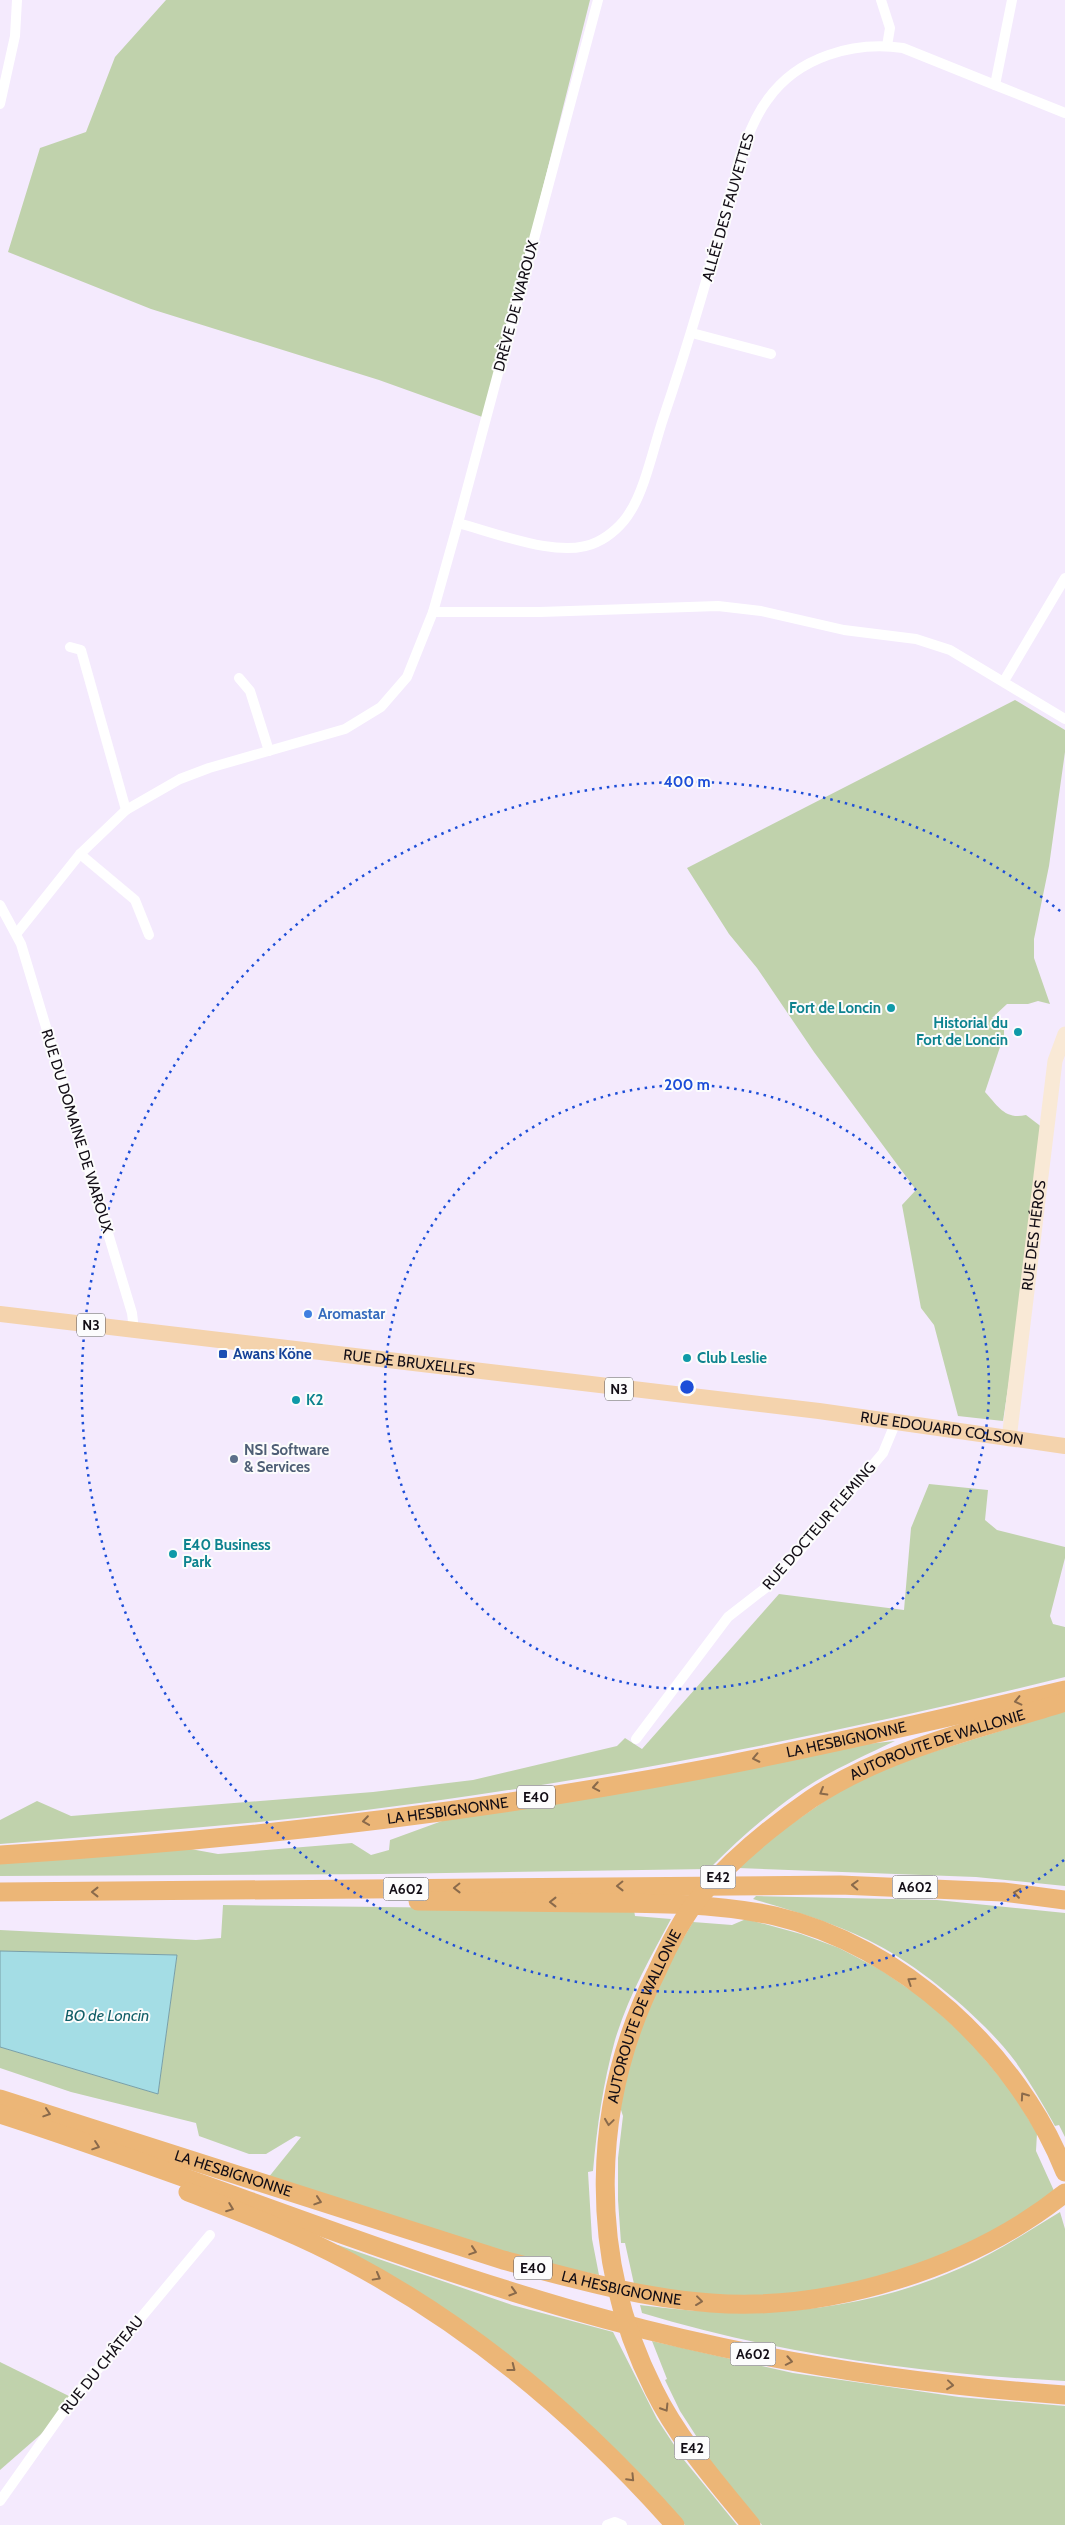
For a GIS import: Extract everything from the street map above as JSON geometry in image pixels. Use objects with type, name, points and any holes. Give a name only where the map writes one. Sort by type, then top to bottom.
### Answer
[{"type":"highway","name":"LA HESBIGNONNE","points":[[0,1855],[189,1841],[357,1822],[527,1798],[718,1766],[919,1725],[1065,1690]]},
{"type":"highway","name":"AUTOROUTE DE WALLONIE","points":[[751,2525],[694,2453],[655,2392],[642,2365],[622,2304],[608,2244],[605,2152],[615,2082],[637,2015],[667,1950],[700,1896],[743,1852],[811,1799],[889,1759],[1065,1702]]},
{"type":"highway","name":"A602","points":[[0,1892],[144,1892],[169,1890],[765,1884],[923,1887],[1003,1892],[1065,1900]]},
{"type":"highway","points":[[144,1892],[166,1899],[685,1903],[776,1916],[812,1928],[853,1946],[922,1988],[954,2014],[989,2049],[1034,2110],[1050,2138],[1065,2172]]},
{"type":"highway","name":"LA HESBIGNONNE","points":[[0,2099],[503,2260],[578,2280],[638,2293],[712,2303],[786,2301],[834,2295],[893,2281],[951,2260],[1001,2234],[1065,2192]]},
{"type":"highway","points":[[0,2114],[125,2157],[140,2173],[254,2218],[339,2256],[435,2312],[480,2344],[559,2407],[610,2456],[675,2525]]},
{"type":"highway","name":"A602","points":[[125,2157],[419,2261],[606,2319],[721,2348],[820,2367],[943,2384],[1065,2395]]},
{"type":"main road","name":"RUE DE BRUXELLES","points":[[0,1314],[819,1411]]},
{"type":"main road","name":"RUE EDOUARD COLSON","points":[[819,1411],[896,1424],[1065,1446]]},
{"type":"street","points":[[0,104],[15,36],[18,0]]},
{"type":"street","name":"DRÈVE DE WAROUX","points":[[433,612],[598,0]]},
{"type":"street","points":[[882,0],[890,28],[887,46]]},
{"type":"street","points":[[995,85],[1012,0]]},
{"type":"street","name":"ALLÉE DES FAUVETTES","points":[[458,524],[555,549],[576,549],[596,543],[612,533],[630,512],[642,485],[692,333],[745,144],[768,98],[786,79],[805,66],[832,53],[856,47],[887,46],[903,48],[1065,113]]},
{"type":"street","points":[[692,333],[771,354]]},
{"type":"street","points":[[1004,682],[1065,578]]},
{"type":"street","points":[[17,933],[80,854],[126,810],[180,779],[345,729],[381,707],[407,677],[433,612],[540,612],[718,606],[761,611],[844,630],[916,639],[950,650],[1065,720]]},
{"type":"street","points":[[70,647],[81,650],[126,810]]},
{"type":"street","points":[[239,678],[250,691],[269,751]]},
{"type":"street","points":[[80,854],[135,900],[149,934]]},
{"type":"street","name":"RUE DU DOMAINE DE WAROUX","points":[[0,905],[17,933],[132,1313],[134,1330]]},
{"type":"street","name":"RUE DES HÉROS","points":[[1009,1439],[1055,1061],[1065,1034]]},
{"type":"street","name":"RUE DOCTEUR FLEMING","points":[[636,1739],[728,1618],[773,1582],[882,1453],[896,1424]]},
{"type":"street","name":"RUE DU CHÂTEAU","points":[[0,2501],[68,2405],[210,2235]]},
{"type":"street","points":[[607,2525],[615,2522],[622,2525]]},
{"type":"shaded area","points":[[166,0],[590,0],[485,418],[379,380],[151,309],[8,252],[40,148],[86,132],[115,57]]},
{"type":"shaded area","points":[[1015,700],[1065,730],[1065,752],[1049,866],[1034,939],[1034,958],[1050,1004],[1038,1001],[1028,1004],[1007,1004],[992,1018],[1004,1021],[1004,1035],[985,1092],[1002,1111],[1019,1116],[1026,1115],[1047,1131],[1003,1421],[958,1416],[934,1325],[921,1308],[902,1205],[916,1190],[814,1052],[757,968],[729,934],[687,868]]},
{"type":"shaded area","points":[[929,1484],[988,1490],[985,1520],[997,1530],[1065,1547],[1065,1558],[1050,1616],[1053,1624],[1065,1627],[1065,1677],[977,1699],[799,1738],[531,1787],[307,1817],[0,1844],[0,1820],[37,1801],[71,1816],[373,1792],[473,1780],[617,1746],[625,1738],[642,1749],[779,1594],[904,1610],[911,1528]]},
{"type":"shaded area","points":[[1065,1711],[1065,1886],[976,1877],[738,1868],[768,1840],[855,1780],[910,1759]]},
{"type":"shaded area","points":[[895,1741],[832,1772],[796,1794],[773,1811],[709,1869],[382,1874],[0,1876],[0,1862],[185,1848],[218,1854],[352,1843],[371,1855],[389,1850],[390,1840],[453,1817],[867,1744]]},
{"type":"shaded area","points":[[756,1896],[937,1900],[1065,1913],[1065,2137],[1059,2125],[1055,2126],[1026,2077],[1001,2044],[967,2010],[927,1977],[887,1950],[868,1940],[826,1922],[753,1899]]},
{"type":"shaded area","points":[[223,1905],[634,1910],[635,1916],[671,1919],[626,2008],[607,2072],[593,2171],[588,2172],[592,2239],[599,2275],[536,2262],[268,2178],[301,2137],[296,2136],[266,2154],[249,2154],[199,2136],[196,2123],[71,2092],[0,2068],[0,2047],[158,2094],[177,1955],[0,1951],[0,1930],[196,1940],[221,1938]]},
{"type":"shaded area","points":[[746,1919],[801,1934],[839,1948],[881,1970],[925,2000],[969,2040],[1012,2092],[1037,2133],[1036,2151],[1055,2193],[993,2232],[952,2252],[884,2276],[848,2285],[776,2295],[740,2297],[696,2295],[634,2284],[625,2243],[621,2243],[618,2200],[618,2158],[623,2116],[619,2104],[629,2056],[666,1967],[693,1922],[732,1925]]},
{"type":"shaded area","points":[[1060,2212],[1065,2229],[1065,2381],[958,2373],[851,2360],[798,2351],[746,2340],[642,2313],[640,2305],[681,2310],[762,2312],[843,2304],[883,2295],[961,2268],[987,2256]]},
{"type":"shaded area","points":[[338,2245],[512,2305],[613,2332],[657,2419],[684,2460],[737,2525],[685,2525],[624,2459],[337,2248]]},
{"type":"shaded area","points":[[652,2341],[793,2373],[959,2397],[1065,2406],[1065,2525],[762,2525],[702,2451],[702,2445],[680,2411],[665,2380],[667,2379]]},
{"type":"shaded area","points":[[0,2362],[79,2401],[0,2470]]},
{"type":"water","name":"BO de Loncin","points":[[0,1951],[177,1955],[158,2094],[0,2047]]},
{"type":"place","name":"Fort de Loncin","points":[[891,1008]]},
{"type":"place","name":"Historial du Fort de Loncin","points":[[1018,1032]]},
{"type":"place","name":"Aromastar","points":[[308,1314]]},
{"type":"place","name":"Awans Köne","points":[[223,1354]]},
{"type":"place","name":"Club Leslie","points":[[687,1358]]},
{"type":"place","name":"K2","points":[[296,1400]]},
{"type":"place","name":"NSI Software & Services","points":[[234,1459]]},
{"type":"place","name":"E40 Business Park","points":[[173,1554]]}]
